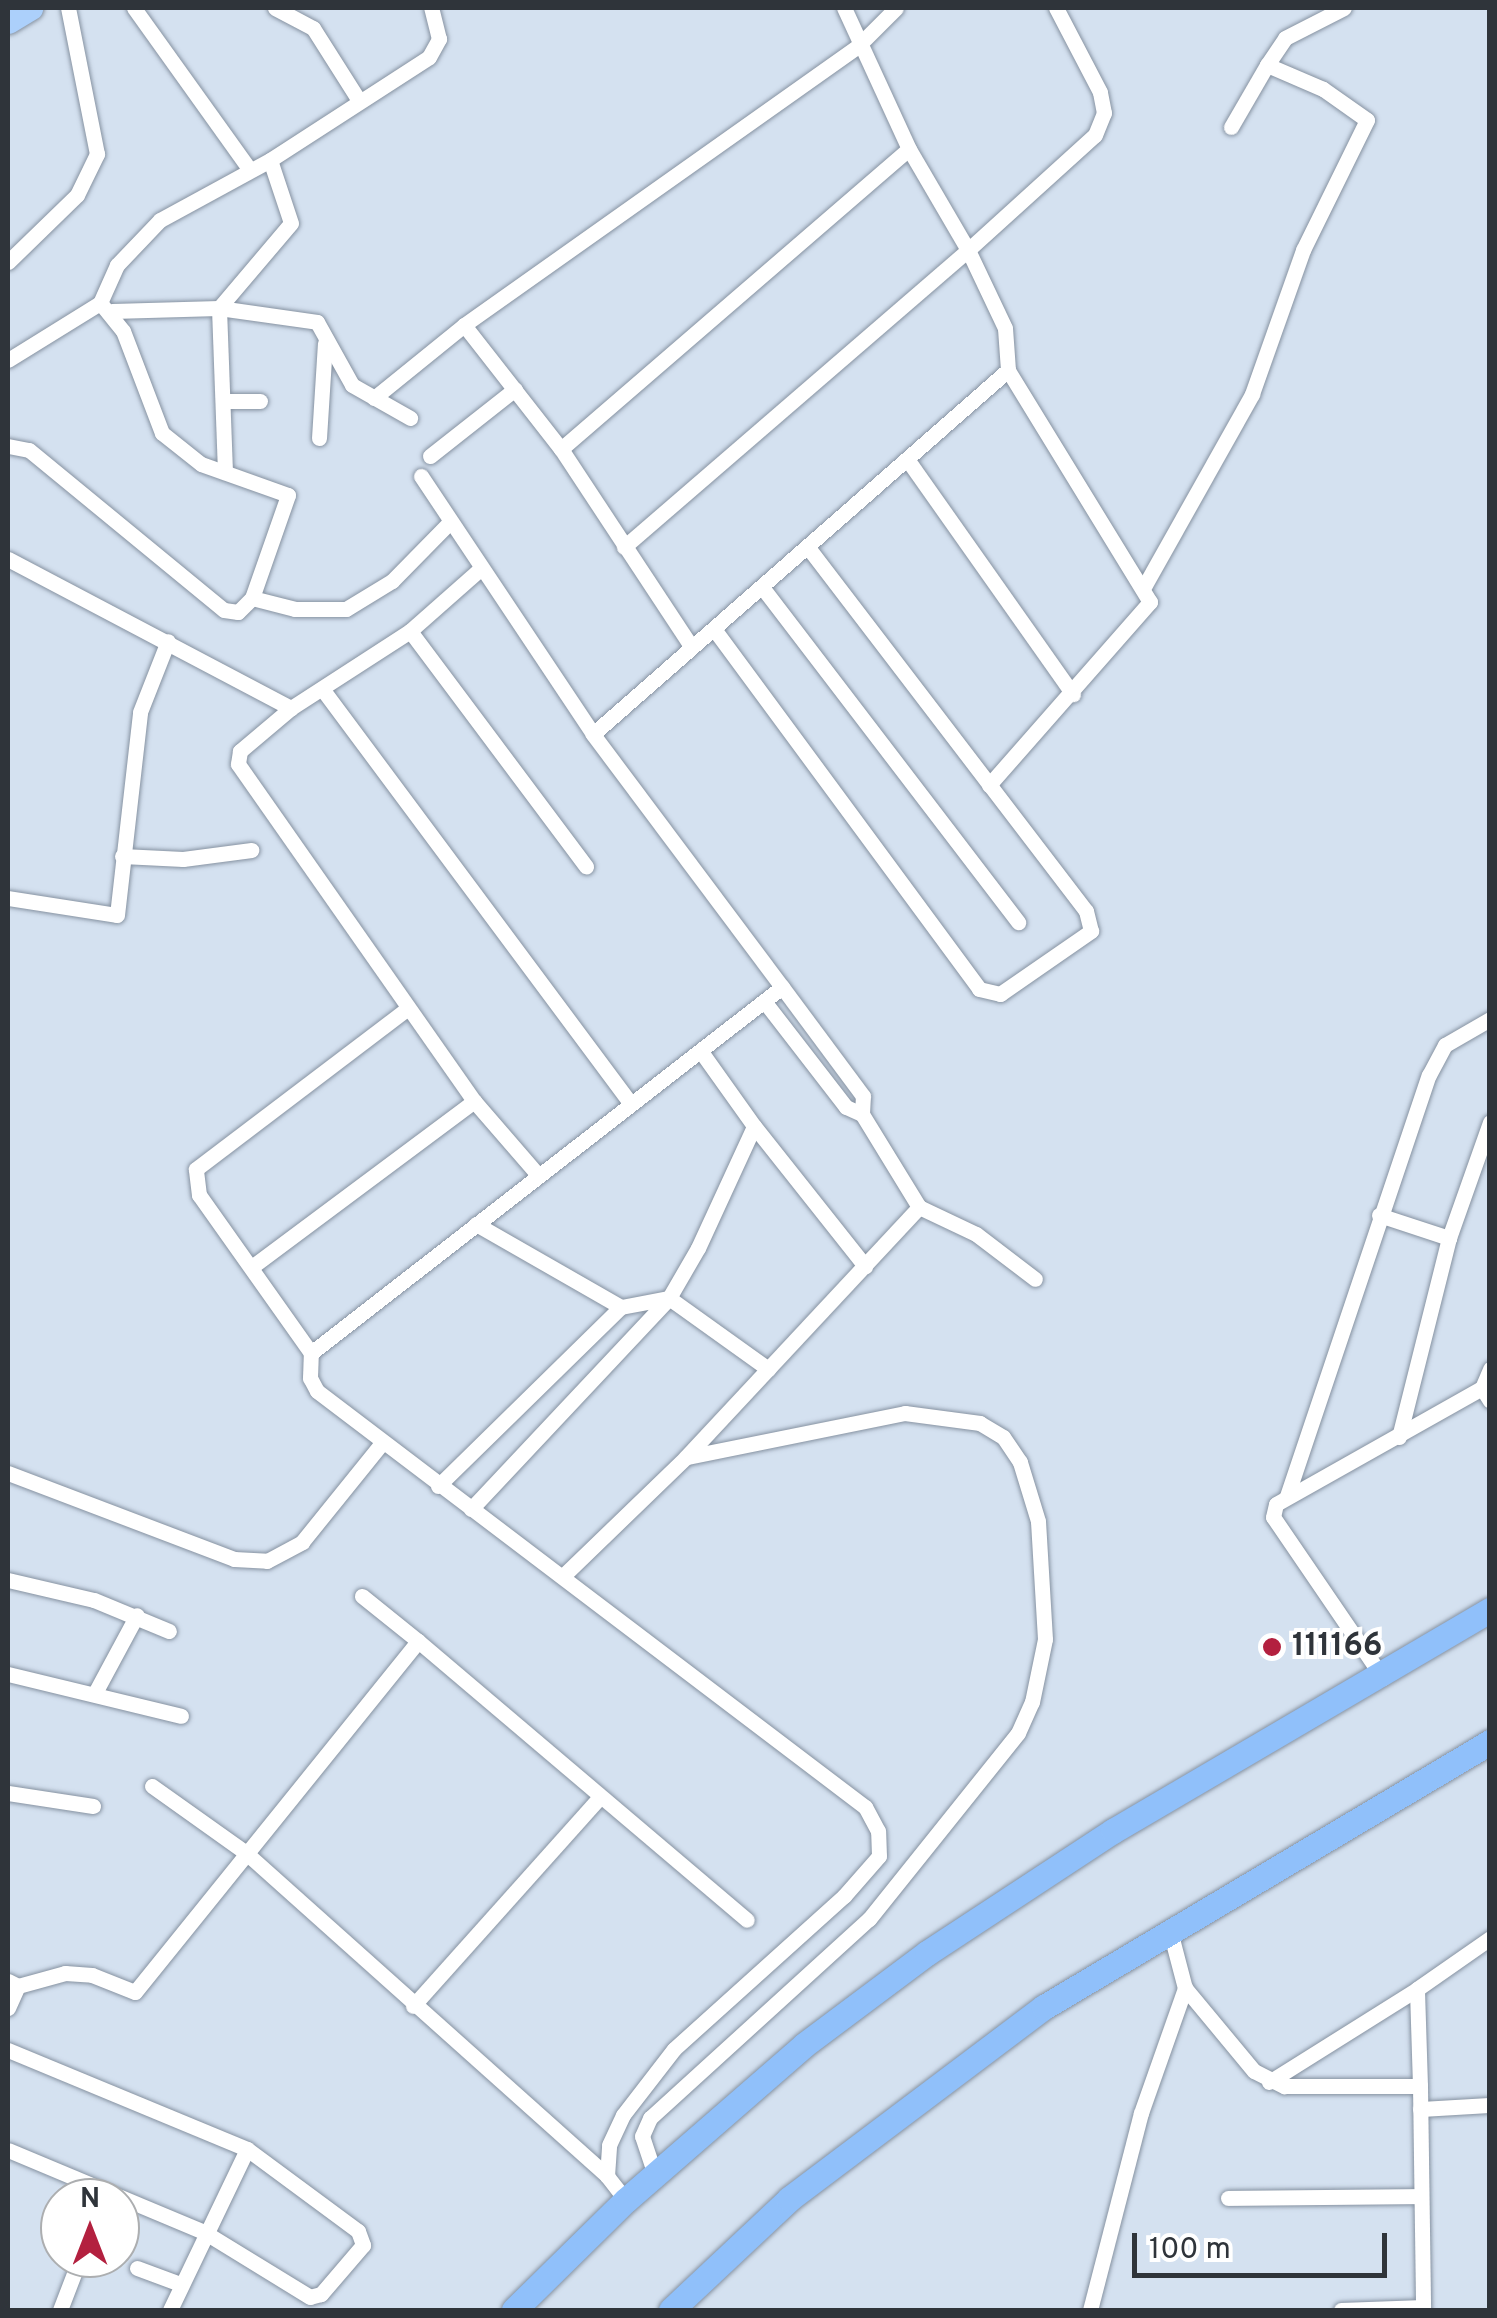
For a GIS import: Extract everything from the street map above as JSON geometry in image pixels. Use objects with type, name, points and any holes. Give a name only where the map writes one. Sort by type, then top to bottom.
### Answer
[{"type":"highway","points":[[514,2310],[626,2200],[804,2045],[1034,1879],[1383,1678],[1490,1610]]},
{"type":"highway","points":[[671,2310],[789,2200],[1044,2007],[1490,1742]]},
{"type":"main road","points":[[8,21],[30,8]]},
{"type":"street","points":[[8,262],[77,196],[97,154],[68,8]]},
{"type":"street","points":[[134,8],[250,170]]},
{"type":"street","points":[[275,8],[313,28],[358,99]]},
{"type":"street","points":[[8,446],[39,458],[224,610],[238,612],[252,598],[288,495],[190,457],[162,434],[106,307],[117,265],[160,220],[270,160],[429,56],[439,39],[430,8]]},
{"type":"street","points":[[844,8],[908,149],[968,250],[1005,328],[1008,370],[1144,584],[1146,611],[989,784]]},
{"type":"street","points":[[374,398],[464,324],[859,45],[896,8]]},
{"type":"street","points":[[624,547],[1095,135],[1104,113],[1056,8]]},
{"type":"street","points":[[1230,127],[1285,38],[1344,8]]},
{"type":"street","points":[[1144,584],[1252,394],[1302,250],[1367,120],[1323,89],[1267,65]]},
{"type":"street","points":[[561,449],[908,149]]},
{"type":"street","points":[[225,472],[219,308],[291,223],[270,160]]},
{"type":"street","points":[[8,360],[106,307],[219,308],[318,322],[324,344],[318,438]]},
{"type":"street","points":[[464,324],[561,449],[690,646]]},
{"type":"street","points":[[324,344],[352,385],[410,418]]},
{"type":"street","points":[[594,734],[690,646],[809,549],[1008,370]]},
{"type":"street","points":[[430,456],[515,389]]},
{"type":"street","points":[[224,401],[260,401]]},
{"type":"street","points":[[906,459],[1073,694]]},
{"type":"street","points":[[421,476],[479,570],[594,734],[863,1096],[862,1114],[920,1207],[976,1234],[1035,1279]]},
{"type":"street","points":[[252,598],[295,609],[346,608],[392,582],[450,522]]},
{"type":"street","points":[[714,629],[979,989],[991,996],[1091,931],[1092,920],[809,549]]},
{"type":"street","points":[[8,558],[291,708]]},
{"type":"street","points":[[479,570],[410,631],[291,708],[240,751],[238,764],[474,1101],[539,1176]]},
{"type":"street","points":[[762,587],[1018,922]]},
{"type":"street","points":[[410,631],[586,866]]},
{"type":"street","points":[[8,898],[118,915],[140,712],[168,640]]},
{"type":"street","points":[[323,690],[631,1104]]},
{"type":"street","points":[[122,856],[183,859],[251,850]]},
{"type":"street","points":[[311,1353],[631,1104],[702,1054],[782,987]]},
{"type":"street","points":[[764,1001],[846,1108],[862,1114]]},
{"type":"street","points":[[408,1008],[196,1170],[199,1196],[253,1266],[311,1353],[310,1378],[318,1391],[381,1444],[564,1575],[864,1807],[878,1831],[879,1856],[844,1896],[674,2049],[623,2114],[609,2145],[608,2176]]},
{"type":"street","points":[[1383,1678],[1273,1518],[1286,1496],[1379,1215],[1445,1045],[1489,1020]]},
{"type":"street","points":[[702,1054],[865,1266]]},
{"type":"street","points":[[253,1266],[474,1101]]},
{"type":"street","points":[[1399,1437],[1449,1238],[1490,1122]]},
{"type":"street","points":[[471,1509],[669,1298],[754,1126]]},
{"type":"street","points":[[564,1575],[686,1457],[920,1207]]},
{"type":"street","points":[[1379,1215],[1449,1238]]},
{"type":"street","points":[[476,1224],[621,1307]]},
{"type":"street","points":[[438,1486],[621,1307],[669,1298],[768,1369]]},
{"type":"street","points":[[1286,1496],[1487,1391],[1490,1369]]},
{"type":"street","points":[[655,2175],[642,2136],[650,2118],[870,1919],[1018,1733],[1032,1702],[1045,1638],[1038,1521],[1020,1462],[1003,1436],[980,1423],[905,1413],[686,1457]]},
{"type":"street","points":[[8,1473],[234,1559],[266,1561],[302,1542],[381,1444]]},
{"type":"street","points":[[8,1580],[137,1615],[169,1631]]},
{"type":"street","points":[[362,1596],[747,1920]]},
{"type":"street","points":[[96,1692],[137,1615]]},
{"type":"street","points":[[8,2008],[12,1984],[64,1973],[92,1975],[135,1992],[244,1852],[418,1641]]},
{"type":"street","points":[[8,1674],[96,1692],[181,1716]]},
{"type":"street","points":[[152,1786],[244,1852],[608,2176],[626,2200]]},
{"type":"street","points":[[8,1793],[93,1806]]},
{"type":"street","points":[[414,2006],[600,1797]]},
{"type":"street","points":[[1170,1931],[1185,1988],[1269,2082],[1420,2086]]},
{"type":"street","points":[[1269,2082],[1490,1938]]},
{"type":"street","points":[[1090,2310],[1140,2113],[1185,1988]]},
{"type":"street","points":[[1341,2310],[1423,2309],[1417,1988]]},
{"type":"street","points":[[8,2050],[247,2149],[358,2231],[361,2252],[310,2297],[204,2232],[140,2208]]},
{"type":"street","points":[[1420,2108],[1490,2105]]},
{"type":"street","points":[[170,2310],[247,2149]]},
{"type":"street","points":[[8,2169],[11,2151],[69,2178]]},
{"type":"street","points":[[1228,2198],[1421,2196]]},
{"type":"street","points":[[140,2269],[180,2284]]},
{"type":"street","points":[[60,2310],[72,2278]]},
{"type":"place","name":"111166","points":[[1272,1647]]}]
